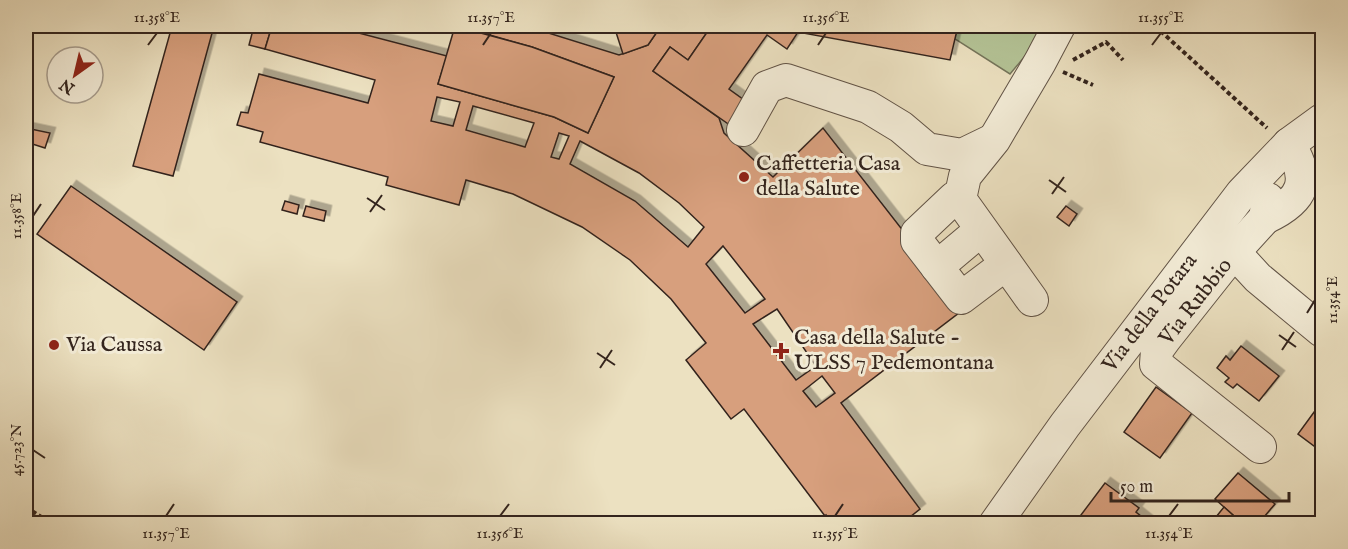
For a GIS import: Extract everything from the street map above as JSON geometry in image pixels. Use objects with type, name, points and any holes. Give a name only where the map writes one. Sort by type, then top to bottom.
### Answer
[{"type":"street","points":[[1006,264],[961,298],[916,237],[917,233],[959,195],[965,176],[994,140],[1040,63],[1059,26]]},
{"type":"street","points":[[742,130],[767,87],[786,80],[868,107],[901,127],[927,150],[962,155],[994,140]]},
{"type":"street","name":"Via della Potara","points":[[995,524],[1072,415],[1214,228],[1259,174],[1281,139],[1323,120]]},
{"type":"street","name":"Via Rubbio","points":[[1260,447],[1156,364],[1157,350],[1234,252],[1265,218],[1283,210],[1298,194],[1303,173],[1300,161],[1281,139]]},
{"type":"street","points":[[1259,174],[1269,188],[1265,218]]},
{"type":"street","points":[[959,195],[981,230],[1032,300]]},
{"type":"street","points":[[937,267],[981,230]]},
{"type":"street","name":"Via Rubbio","points":[[1234,252],[1258,278],[1323,331]]},
{"type":"path","points":[[1155,26],[1281,139]]},
{"type":"path","points":[[1056,70],[1106,42],[1123,60]]},
{"type":"path","points":[[26,507],[52,524]]},
{"type":"green space","points":[[957,26],[1050,26],[1010,74],[955,39]]},
{"type":"building","points":[[172,26],[214,26],[173,176],[133,166]]},
{"type":"building","points":[[254,26],[272,26],[265,49],[249,45]]},
{"type":"building","points":[[272,26],[332,26],[447,56],[438,84],[554,117],[588,133],[614,77],[532,47],[458,26],[526,26],[619,55],[648,45],[661,26],[700,26],[708,31],[688,60],[670,47],[653,71],[719,118],[724,133],[773,177],[823,128],[964,309],[841,403],[920,509],[901,524],[833,524],[744,409],[731,419],[686,360],[706,343],[671,299],[630,260],[582,227],[513,194],[466,180],[459,205],[386,185],[388,177],[260,142],[263,132],[237,125],[241,112],[248,113],[259,74],[368,103],[375,80],[265,49]],"holes":[[[437,97],[460,102],[453,126],[431,121]],[[473,106],[534,123],[525,147],[466,130]],[[559,133],[569,136],[559,159],[551,157]],[[580,141],[639,173],[679,203],[704,227],[688,247],[635,201],[570,164]],[[723,246],[765,299],[745,313],[706,264]],[[777,309],[816,366],[796,380],[753,324]],[[822,376],[835,393],[816,407],[803,391]]]},
{"type":"building","points":[[455,26],[532,47],[614,77],[588,133],[554,117],[438,84]]},
{"type":"building","points":[[614,26],[661,26],[648,45],[623,54]]},
{"type":"building","points":[[700,26],[958,26],[950,60],[798,32],[787,49],[767,35],[729,89],[751,105],[734,128],[653,71],[670,47],[688,60],[708,31]]},
{"type":"building","points":[[26,128],[50,133],[45,148],[26,142]]},
{"type":"building","points":[[71,186],[237,302],[204,350],[37,234]]},
{"type":"building","points":[[285,201],[299,205],[297,214],[282,210]]},
{"type":"building","points":[[306,206],[326,211],[324,221],[303,216]]},
{"type":"building","points":[[1066,206],[1077,214],[1069,226],[1057,217]]},
{"type":"building","points":[[1241,346],[1279,376],[1259,401],[1237,384],[1233,388],[1225,382],[1229,378],[1217,368],[1226,356],[1230,360]]},
{"type":"building","points":[[1156,387],[1192,413],[1160,458],[1124,432]]},
{"type":"building","points":[[1320,404],[1322,406],[1322,452],[1298,434]]},
{"type":"building","points":[[1238,473],[1275,504],[1258,524],[1243,524],[1215,499]]},
{"type":"building","points":[[1105,483],[1139,508],[1136,512],[1151,524],[1084,524],[1078,519]]},
{"type":"building","points":[[1224,507],[1243,524],[1214,524],[1212,522]]},
{"type":"place","name":"Caffetteria Casa della Salute","points":[[744,177]]},
{"type":"place","name":"Via Caussa","points":[[54,345]]},
{"type":"place","name":"Casa della Salute - ULSS 7 Pedemontana","points":[[781,351]]}]
